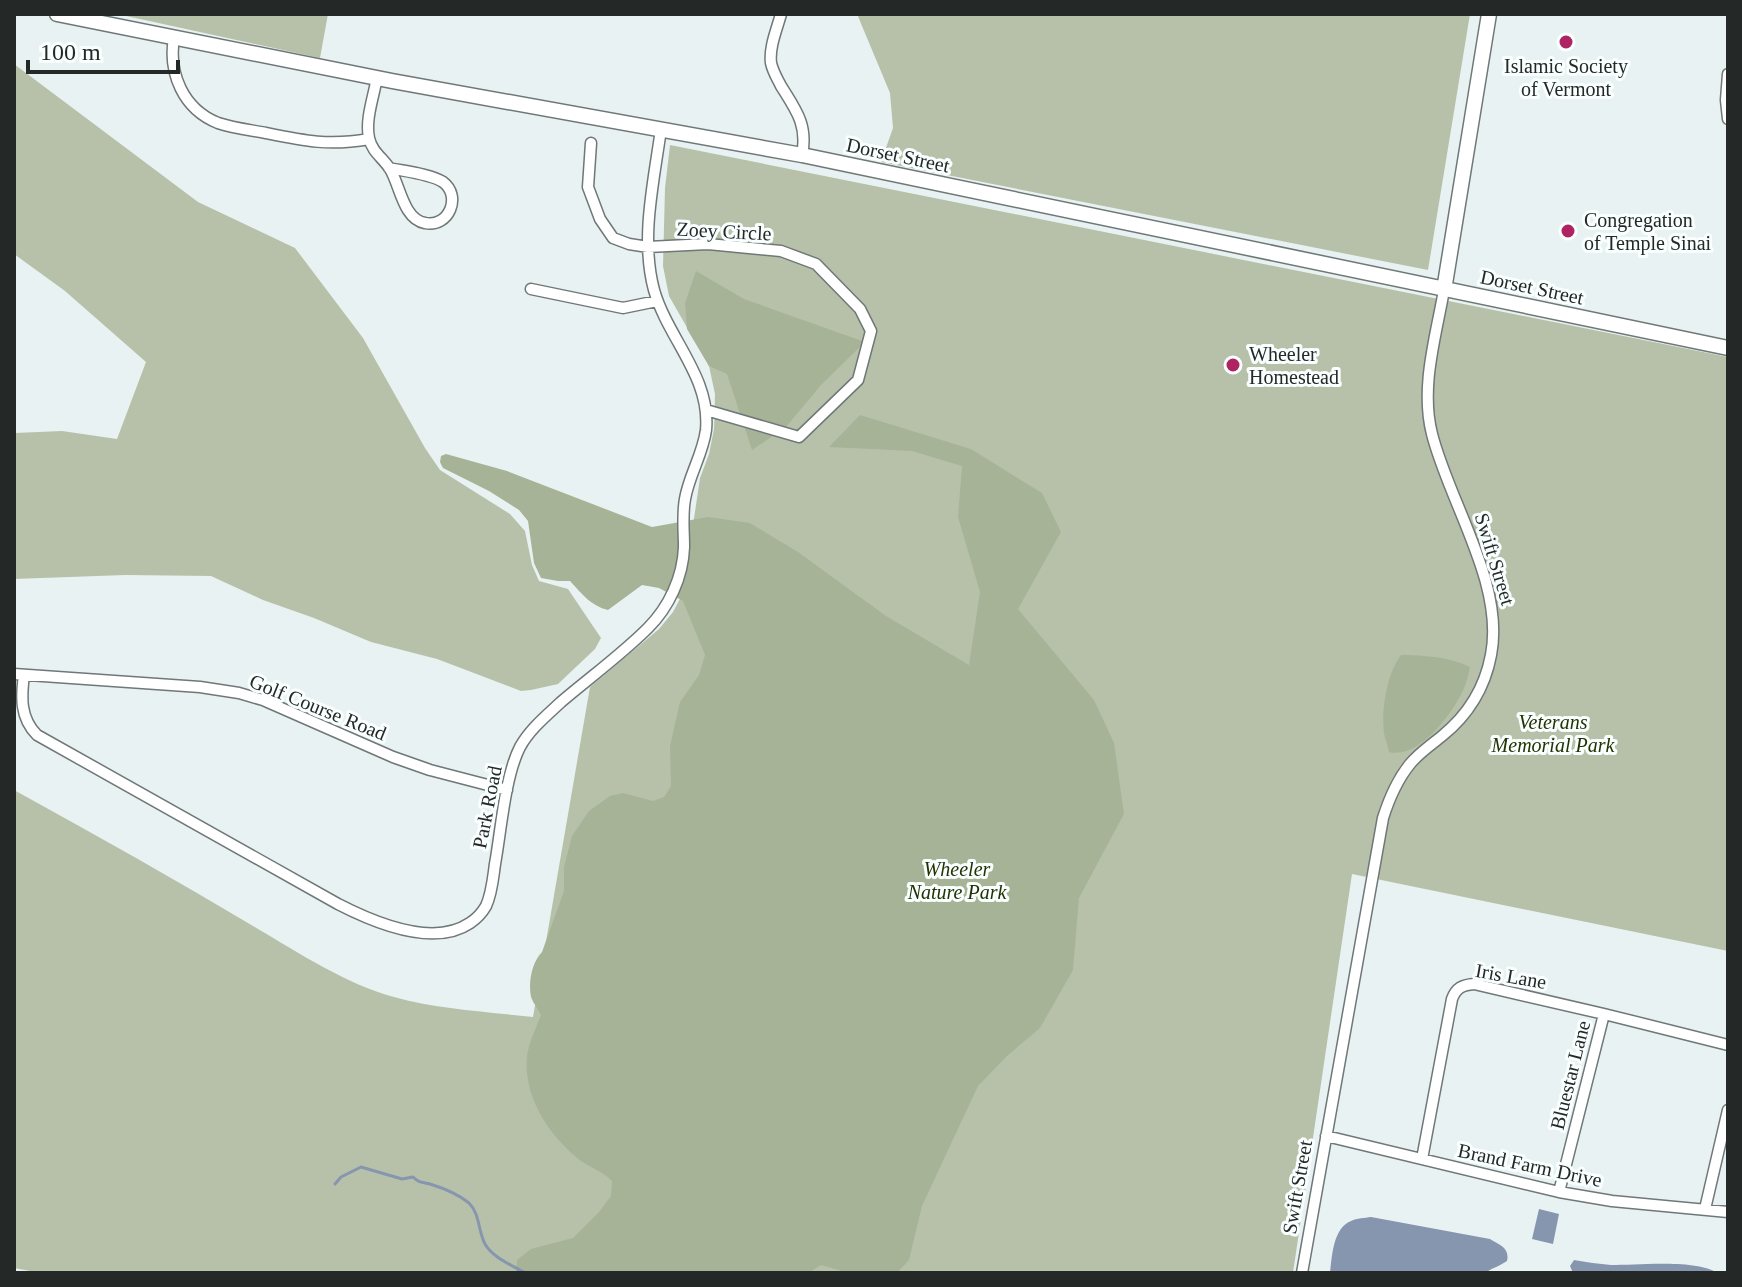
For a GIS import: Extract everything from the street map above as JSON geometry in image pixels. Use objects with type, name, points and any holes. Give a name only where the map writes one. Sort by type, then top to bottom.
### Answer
[{"type":"street","name":"Dorset Street","points":[[57,14],[802,155],[1728,348]]},
{"type":"street","points":[[781,14],[771,62],[775,76],[804,129],[802,155]]},
{"type":"street","name":"Swift Street","points":[[1302,1273],[1377,844],[1387,806],[1397,783],[1412,762],[1453,726],[1471,705],[1484,681],[1491,654],[1493,627],[1488,589],[1432,434],[1427,393],[1489,14]]},
{"type":"street","points":[[174,38],[173,68],[179,87],[191,104],[213,120],[228,126],[310,142],[347,143],[369,139]]},
{"type":"street","points":[[1728,74],[1728,119]]},
{"type":"street","points":[[377,77],[369,139],[389,168],[415,219],[430,224],[448,215],[452,195],[443,182],[389,168]]},
{"type":"street","name":"Park Road","points":[[19,674],[24,715],[37,735],[367,918],[424,933],[447,932],[467,926],[483,910],[490,894],[507,790],[521,744],[536,725],[647,629],[669,599],[681,568],[685,496],[703,445],[706,410],[699,381],[657,301],[651,274],[649,219],[661,129]]},
{"type":"street","points":[[591,143],[588,187],[600,219],[613,238],[648,247]]},
{"type":"street","name":"Zoey Circle","points":[[648,247],[708,244],[781,251],[816,264],[860,309],[871,331],[858,380],[799,437],[706,410]]},
{"type":"street","points":[[531,289],[623,308],[657,301]]},
{"type":"street","name":"Golf Course Road","points":[[19,674],[200,687],[239,693],[263,700],[393,757],[507,790]]},
{"type":"street","name":"Iris Lane","points":[[1422,1159],[1452,999],[1460,987],[1474,984],[1728,1045]]},
{"type":"street","name":"Bluestar Lane","points":[[1559,1192],[1604,1014]]},
{"type":"street","points":[[1705,1209],[1728,1110]]},
{"type":"street","name":"Brand Farm Drive","points":[[1326,1136],[1559,1192],[1612,1201],[1728,1212]]},
{"type":"green space","points":[[117,14],[328,14],[320,58]]},
{"type":"green space","points":[[857,14],[1470,14],[1428,270],[881,162],[893,128],[890,93]]},
{"type":"green space","points":[[14,64],[198,202],[295,248],[363,338],[440,470],[510,514],[525,531],[532,565],[539,581],[568,589],[601,638],[595,649],[558,684],[521,691],[437,659],[371,642],[211,576],[14,579],[14,433],[62,431],[117,439],[146,362],[65,291],[14,254]]},
{"type":"green space","name":"Wheeler Nature Park","points":[[670,145],[1728,357],[1728,951],[1352,874],[1293,1273],[41,1273],[14,1268],[14,790],[359,985],[427,1004],[533,1017],[590,687],[659,629],[683,593],[700,478],[714,429],[715,394],[709,366],[669,296],[663,266],[665,188]]},
{"type":"green space","points":[[696,271],[744,299],[865,342],[821,385],[786,427],[752,450],[727,374],[709,366],[687,329],[685,303]]},
{"type":"green space","points":[[860,415],[971,449],[1042,493],[1061,532],[1018,609],[1094,700],[1114,743],[1124,814],[1079,898],[1073,970],[1040,1028],[978,1086],[922,1206],[909,1260],[897,1273],[849,1273],[821,1265],[808,1273],[516,1273],[517,1260],[531,1249],[573,1238],[611,1196],[612,1181],[577,1158],[547,1125],[533,1099],[527,1071],[528,1051],[541,1015],[531,997],[532,973],[564,891],[564,867],[572,836],[589,811],[610,796],[623,793],[653,801],[664,797],[671,786],[670,746],[680,702],[699,675],[705,655],[683,601],[659,588],[642,585],[608,610],[592,602],[570,581],[541,578],[534,563],[528,521],[519,510],[443,468],[441,456],[446,454],[507,471],[652,527],[708,517],[750,523],[798,552],[886,616],[969,665],[980,592],[958,517],[962,466],[912,451],[829,447]]},
{"type":"green space","points":[[1401,655],[1436,657],[1470,667],[1460,696],[1434,731],[1412,749],[1389,752],[1383,724],[1384,703],[1392,672]]},
{"type":"water","points":[[1539,1209],[1559,1214],[1553,1244],[1532,1239]]},
{"type":"water","points":[[1371,1217],[1490,1239],[1506,1250],[1507,1261],[1485,1273],[1330,1273],[1334,1243],[1340,1230],[1353,1220]]},
{"type":"water","points":[[1574,1260],[1611,1265],[1682,1264],[1717,1273],[1573,1273],[1570,1266]]},
{"type":"waterway","points":[[335,1184],[341,1177],[361,1167],[402,1179],[413,1177],[450,1192],[473,1207],[488,1249],[525,1273]]},
{"type":"place","name":"Islamic Society of Vermont","points":[[1566,42]]},
{"type":"place","name":"Congregation of Temple Sinai","points":[[1568,231]]},
{"type":"place","name":"Wheeler Homestead","points":[[1233,365]]},
{"type":"park label","name":"Veterans Memorial Park","points":[[1553,734]]}]
